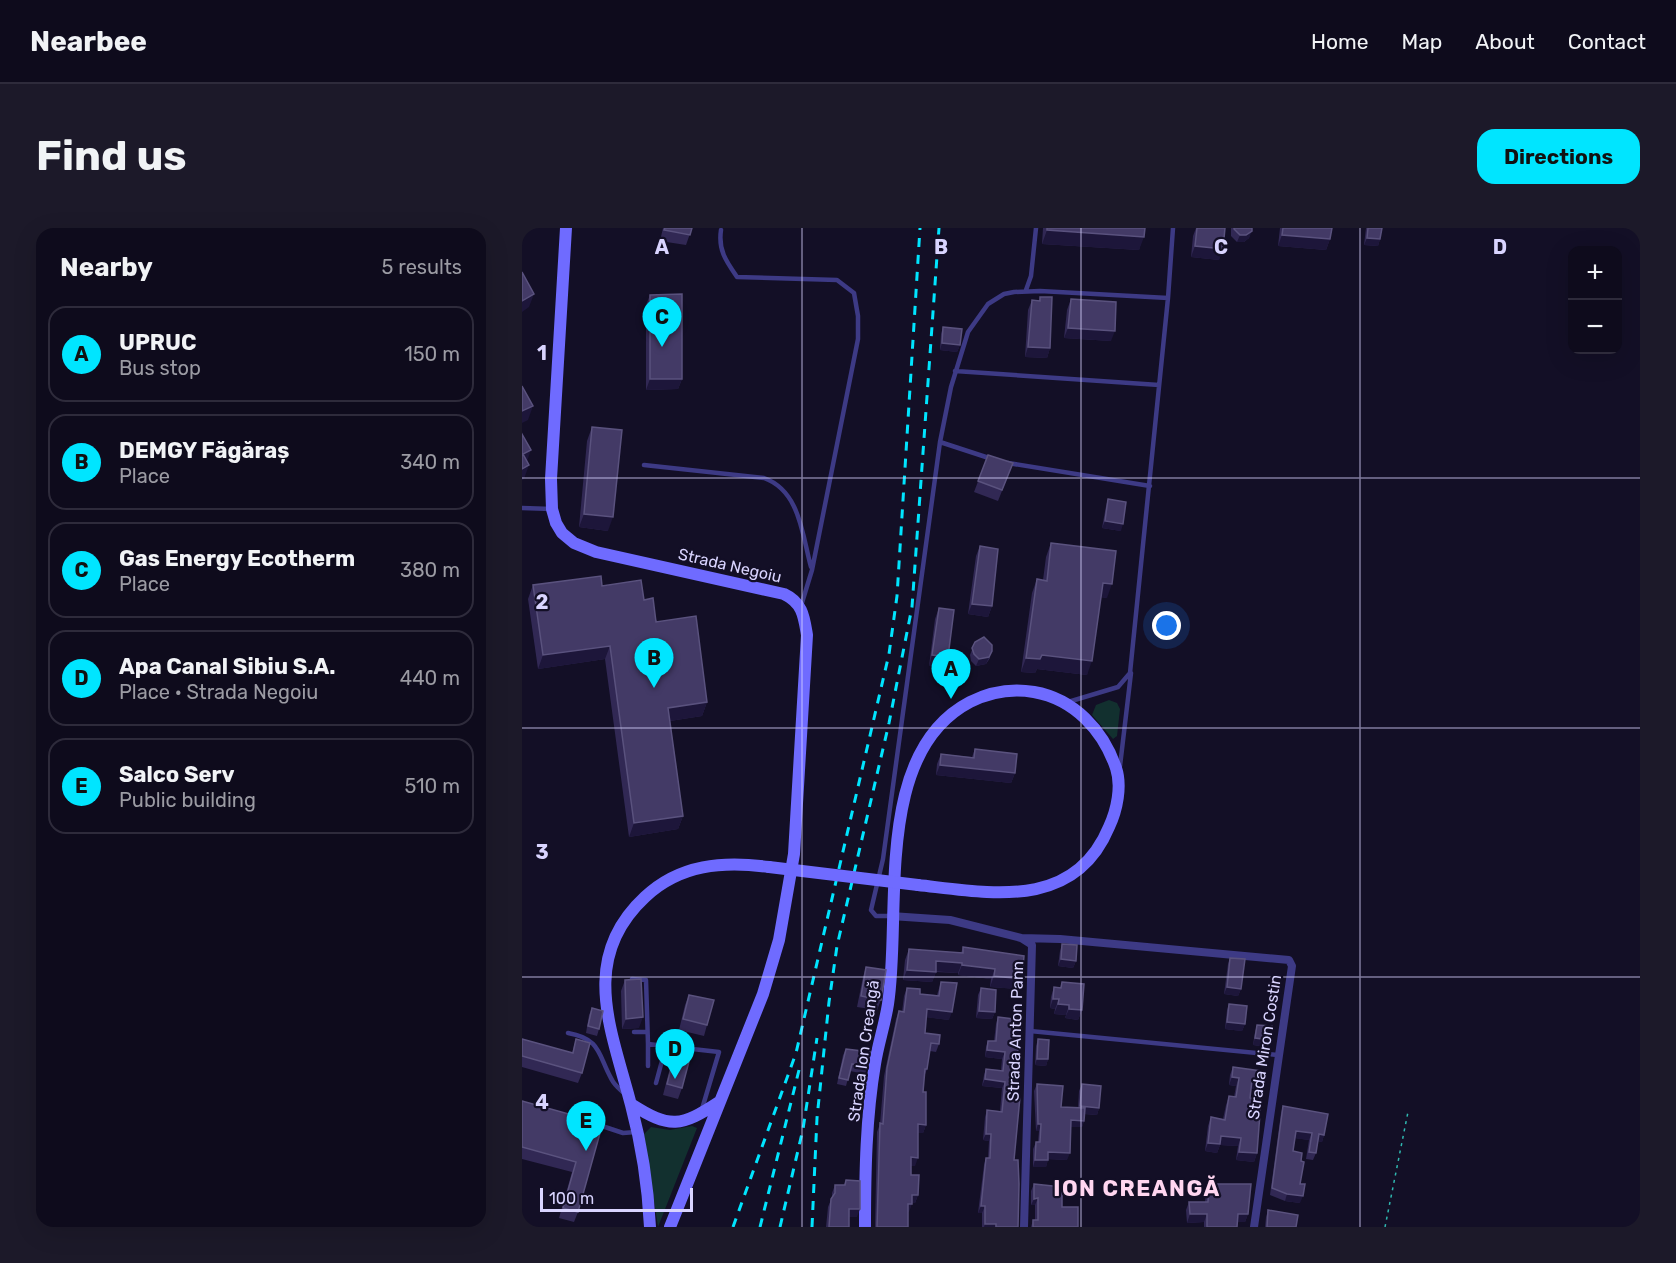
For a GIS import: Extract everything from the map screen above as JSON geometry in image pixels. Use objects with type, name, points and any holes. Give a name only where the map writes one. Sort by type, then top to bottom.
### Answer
[{"type":"main road","name":"Strada Negoiu","points":[[566,228],[551,479],[552,509],[562,533],[584,548],[784,594],[795,599],[801,607]]},
{"type":"main road","points":[[670,1227],[769,976],[789,886],[794,854],[806,663],[807,635],[801,607]]},
{"type":"main road","name":"Strada Ion Creangă","points":[[865,1227],[871,1095],[888,1004],[891,916],[896,860],[906,796],[916,763],[940,725],[962,706],[996,692],[1022,690],[1048,695],[1065,702]]},
{"type":"main road","points":[[650,1227],[647,1182],[638,1132],[614,1052],[605,997],[607,960],[623,922],[650,892],[678,874],[717,864],[768,867],[1004,893],[1034,890],[1071,876],[1090,860],[1107,833],[1115,812],[1118,775],[1110,752],[1098,733],[1084,716],[1065,702]]},
{"type":"main road","points":[[631,1104],[651,1117],[671,1123],[693,1119],[719,1102]]},
{"type":"street","name":"Strada Anton Pann","points":[[891,916],[950,920],[1022,938],[1032,945],[1024,1227]]},
{"type":"street","name":"Strada Miron Costin","points":[[1022,938],[1060,939],[1289,960],[1292,966],[1254,1227]]},
{"type":"lane","points":[[1026,291],[1033,266],[1036,228]]},
{"type":"lane","points":[[1118,775],[1134,656],[1173,228]]},
{"type":"lane","points":[[721,230],[719,243],[722,256],[737,277],[837,280],[854,293],[858,316],[858,339],[812,570],[801,607]]},
{"type":"lane","points":[[891,916],[876,916],[871,910],[883,859],[940,442],[955,371],[968,332],[985,307],[1004,294],[1026,291],[1168,298]]},
{"type":"lane","points":[[955,371],[1159,385]]},
{"type":"lane","points":[[940,442],[1007,463],[1150,486]]},
{"type":"lane","points":[[644,465],[764,478],[779,484],[793,501],[812,570]]},
{"type":"lane","points":[[522,508],[552,509]]},
{"type":"lane","points":[[1065,702],[1118,687],[1130,673],[1134,656]]},
{"type":"lane","points":[[632,979],[646,980],[648,1066]]},
{"type":"lane","points":[[1029,1031],[1278,1055]]},
{"type":"lane","points":[[634,1032],[647,1032]]},
{"type":"lane","points":[[568,1033],[578,1035],[598,1047],[611,1079],[631,1104]]},
{"type":"lane","points":[[648,1044],[719,1052],[701,1114]]},
{"type":"lane","points":[[656,1083],[666,1046]]},
{"type":"lane","points":[[567,1114],[623,1133],[638,1132]]},
{"type":"path","points":[[1385,1227],[1408,1112]]},
{"type":"green space","points":[[1109,700],[1117,703],[1120,709],[1117,736],[1113,739],[1092,715],[1096,705]]},
{"type":"green space","points":[[692,1126],[697,1128],[658,1227],[644,1134],[651,1127],[670,1130]]},
{"type":"building","points":[[665,228],[692,228],[690,235],[664,230]]},
{"type":"building","points":[[1047,228],[1145,228],[1144,237],[1047,230]]},
{"type":"building","points":[[1197,228],[1225,228],[1223,249],[1195,246]]},
{"type":"building","points":[[1234,228],[1252,228],[1252,231],[1246,235],[1240,235]]},
{"type":"building","points":[[1283,228],[1332,228],[1330,239],[1282,235]]},
{"type":"building","points":[[1368,228],[1382,228],[1380,239],[1367,238]]},
{"type":"building","points":[[522,272],[534,294],[522,301]]},
{"type":"building","points":[[682,294],[682,379],[650,379],[650,295]]},
{"type":"building","points":[[1040,297],[1052,297],[1050,348],[1028,347],[1032,300],[1040,301]]},
{"type":"building","points":[[1071,299],[1116,302],[1115,331],[1068,328]]},
{"type":"building","points":[[943,327],[962,329],[960,345],[942,343]]},
{"type":"building","points":[[522,386],[533,406],[522,411]]},
{"type":"building","points":[[592,427],[622,430],[613,517],[584,514]]},
{"type":"building","points":[[522,434],[531,450],[523,454],[529,465],[522,469]]},
{"type":"building","points":[[988,455],[1013,463],[1002,490],[978,481]]},
{"type":"building","points":[[1108,499],[1126,502],[1123,524],[1105,521]]},
{"type":"building","points":[[1051,543],[1116,551],[1112,584],[1103,583],[1092,661],[1042,655],[1040,659],[1026,658],[1037,579],[1047,581]]},
{"type":"building","points":[[980,546],[998,549],[992,606],[972,604]]},
{"type":"building","points":[[601,576],[602,586],[641,580],[644,600],[653,598],[656,622],[696,616],[707,702],[668,708],[683,816],[634,823],[610,646],[543,655],[533,585]]},
{"type":"building","points":[[939,608],[954,610],[948,657],[932,655]]},
{"type":"building","points":[[984,637],[992,645],[992,651],[989,657],[979,659],[972,648],[975,642]]},
{"type":"building","points":[[975,749],[1017,754],[1015,773],[940,765],[941,754],[974,758]]},
{"type":"building","points":[[1062,944],[1077,945],[1076,961],[1061,959]]},
{"type":"building","points":[[963,947],[1024,956],[1022,979],[994,976],[995,969],[962,965],[962,963],[936,961],[936,972],[907,970],[909,949],[963,953]]},
{"type":"building","points":[[1230,958],[1245,959],[1241,989],[1227,987]]},
{"type":"building","points":[[866,967],[886,970],[881,1000],[861,996]]},
{"type":"building","points":[[641,979],[643,1017],[626,1019],[625,980]]},
{"type":"building","points":[[941,982],[957,983],[952,1012],[927,1009],[925,1033],[940,1035],[939,1044],[931,1043],[927,1069],[925,1069],[923,1092],[926,1092],[926,1125],[918,1124],[918,1158],[911,1157],[911,1175],[919,1175],[918,1195],[912,1195],[912,1204],[908,1204],[908,1227],[877,1227],[880,1123],[883,1124],[887,1068],[899,1011],[904,1012],[907,988],[920,989],[920,994],[939,996]]},
{"type":"building","points":[[1062,982],[1084,984],[1082,1010],[1069,1009],[1069,1005],[1058,1004],[1059,999],[1053,999],[1054,987],[1061,988]]},
{"type":"building","points":[[981,988],[996,990],[995,1012],[979,1011]]},
{"type":"building","points":[[689,995],[714,1000],[707,1025],[683,1019]]},
{"type":"building","points":[[1229,1004],[1247,1006],[1245,1024],[1227,1022]]},
{"type":"building","points":[[592,1008],[603,1011],[599,1029],[588,1026]]},
{"type":"building","points":[[998,1017],[1022,1020],[1015,1072],[1018,1072],[1016,1096],[1020,1097],[1014,1160],[1018,1160],[1018,1227],[996,1227],[996,1224],[985,1224],[985,1206],[981,1206],[986,1158],[990,1158],[991,1134],[986,1134],[987,1110],[1002,1112],[1005,1082],[985,1079],[986,1069],[1003,1071],[1005,1052],[987,1050],[988,1041],[996,1041]]},
{"type":"building","points":[[1257,1025],[1272,1026],[1270,1040],[1255,1038]]},
{"type":"building","points":[[522,1039],[573,1053],[576,1039],[590,1043],[582,1073],[522,1056]]},
{"type":"building","points":[[1038,1039],[1049,1040],[1048,1059],[1037,1059]]},
{"type":"building","points":[[676,1049],[691,1054],[682,1088],[667,1084]]},
{"type":"building","points":[[846,1049],[870,1052],[867,1067],[852,1064],[848,1080],[839,1078]]},
{"type":"building","points":[[1233,1067],[1261,1071],[1259,1081],[1252,1080],[1250,1098],[1261,1100],[1257,1153],[1239,1152],[1241,1138],[1221,1136],[1220,1144],[1208,1143],[1211,1117],[1225,1120],[1229,1096],[1236,1097],[1239,1078],[1232,1077]]},
{"type":"building","points":[[1037,1084],[1063,1086],[1061,1107],[1085,1108],[1084,1121],[1071,1120],[1070,1153],[1048,1152],[1048,1160],[1035,1160],[1036,1142],[1040,1142],[1041,1124],[1038,1124]]},
{"type":"building","points":[[1082,1084],[1101,1086],[1099,1108],[1080,1106]]},
{"type":"building","points":[[522,1101],[583,1118],[582,1121],[602,1126],[578,1212],[563,1208],[576,1162],[522,1147]]},
{"type":"building","points":[[1283,1106],[1328,1114],[1324,1135],[1319,1134],[1316,1153],[1309,1152],[1312,1133],[1296,1131],[1293,1151],[1302,1153],[1301,1161],[1304,1162],[1300,1184],[1305,1184],[1303,1196],[1287,1194],[1272,1188]]},
{"type":"building","points":[[846,1180],[860,1181],[860,1209],[849,1209],[849,1227],[829,1227],[831,1199],[835,1193],[835,1185],[845,1185]]},
{"type":"building","points":[[1034,1184],[1062,1187],[1062,1207],[1078,1207],[1078,1227],[1033,1227],[1033,1220],[1038,1220],[1038,1198],[1034,1199]]},
{"type":"building","points":[[1209,1184],[1251,1184],[1248,1214],[1238,1214],[1237,1227],[1207,1227],[1207,1214],[1190,1214],[1189,1202],[1208,1202]]},
{"type":"building","points":[[1268,1210],[1298,1215],[1296,1227],[1267,1227]]},
{"type":"railway","points":[[733,1227],[796,1053],[889,654],[897,596],[920,228]]},
{"type":"railway","points":[[812,1227],[817,1118],[837,946],[889,723],[912,607],[939,228]]},
{"type":"railway","points":[[780,1227],[803,1129],[817,1038]]},
{"type":"railway","points":[[760,1227],[799,1070]]},
{"type":"place","name":"Gas Energy Ecotherm","points":[[662,347]]},
{"type":"place","name":"DEMGY Făgăraș","points":[[654,688]]},
{"type":"place","name":"UPRUC","points":[[951,699]]},
{"type":"place","name":"Apa Canal Sibiu S.A.","points":[[675,1079]]},
{"type":"place","name":"Salco Serv","points":[[586,1151]]},
{"type":"district","name":"ION CREANGĂ","points":[[1137,1188]]}]
